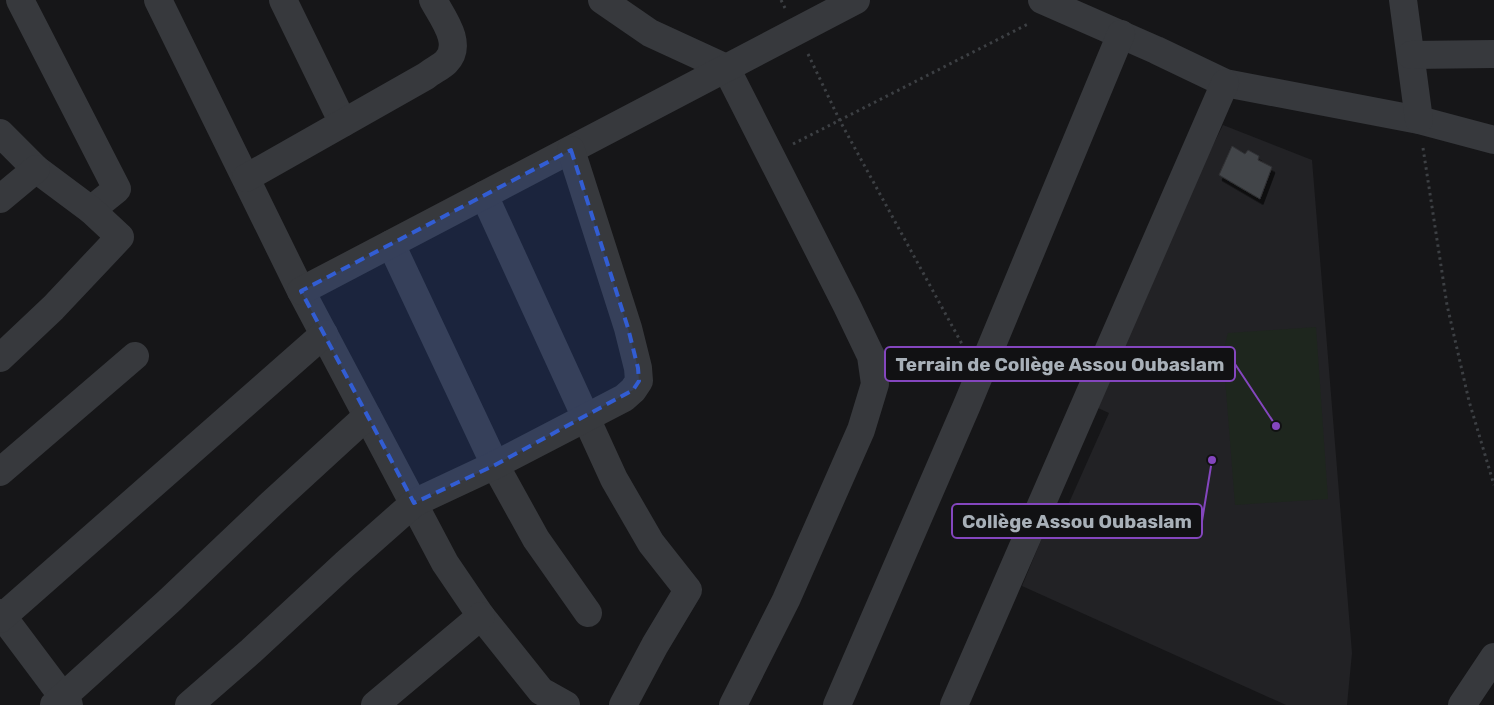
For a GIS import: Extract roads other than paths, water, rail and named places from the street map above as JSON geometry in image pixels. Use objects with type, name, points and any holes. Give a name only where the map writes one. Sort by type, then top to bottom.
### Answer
[{"type":"street","points":[[20,0],[117,189],[91,210]]},
{"type":"street","points":[[158,0],[301,291],[445,563],[481,616],[541,691],[566,705]]},
{"type":"street","points":[[283,0],[343,123]]},
{"type":"street","points":[[246,178],[426,76],[446,62],[452,53],[454,42],[433,0]]},
{"type":"street","points":[[602,0],[650,33],[726,68],[871,356],[875,384],[861,430],[786,600],[733,705]]},
{"type":"street","points":[[301,291],[856,0]]},
{"type":"street","points":[[1403,0],[1419,120]]},
{"type":"street","points":[[1051,4],[1225,83],[1419,120],[1494,140]]},
{"type":"street","points":[[838,705],[979,375],[1120,34]]},
{"type":"street","points":[[1411,55],[1494,54]]},
{"type":"street","points":[[954,705],[1225,83]]},
{"type":"street","points":[[0,133],[36,169],[91,210],[120,237],[53,308],[0,358]]},
{"type":"street","points":[[189,705],[414,503],[496,465],[624,398],[633,390],[638,380],[638,368],[628,328],[571,150]]},
{"type":"street","points":[[0,199],[36,169]]},
{"type":"street","points":[[484,195],[614,479],[651,543],[688,590],[655,645],[623,705]]},
{"type":"street","points":[[392,244],[496,465],[536,539],[588,613]]},
{"type":"street","points":[[324,334],[216,431],[1,616],[62,702],[264,510],[367,416]]},
{"type":"street","points":[[0,472],[135,356]]},
{"type":"street","points":[[375,705],[481,616]]},
{"type":"street","points":[[1462,705],[1486,685],[1494,657]]},
{"type":"place","name":"Terrain de Collège Assou Oubaslam","points":[[1276,426]]},
{"type":"place","name":"Collège Assou Oubaslam","points":[[1212,460]]}]
